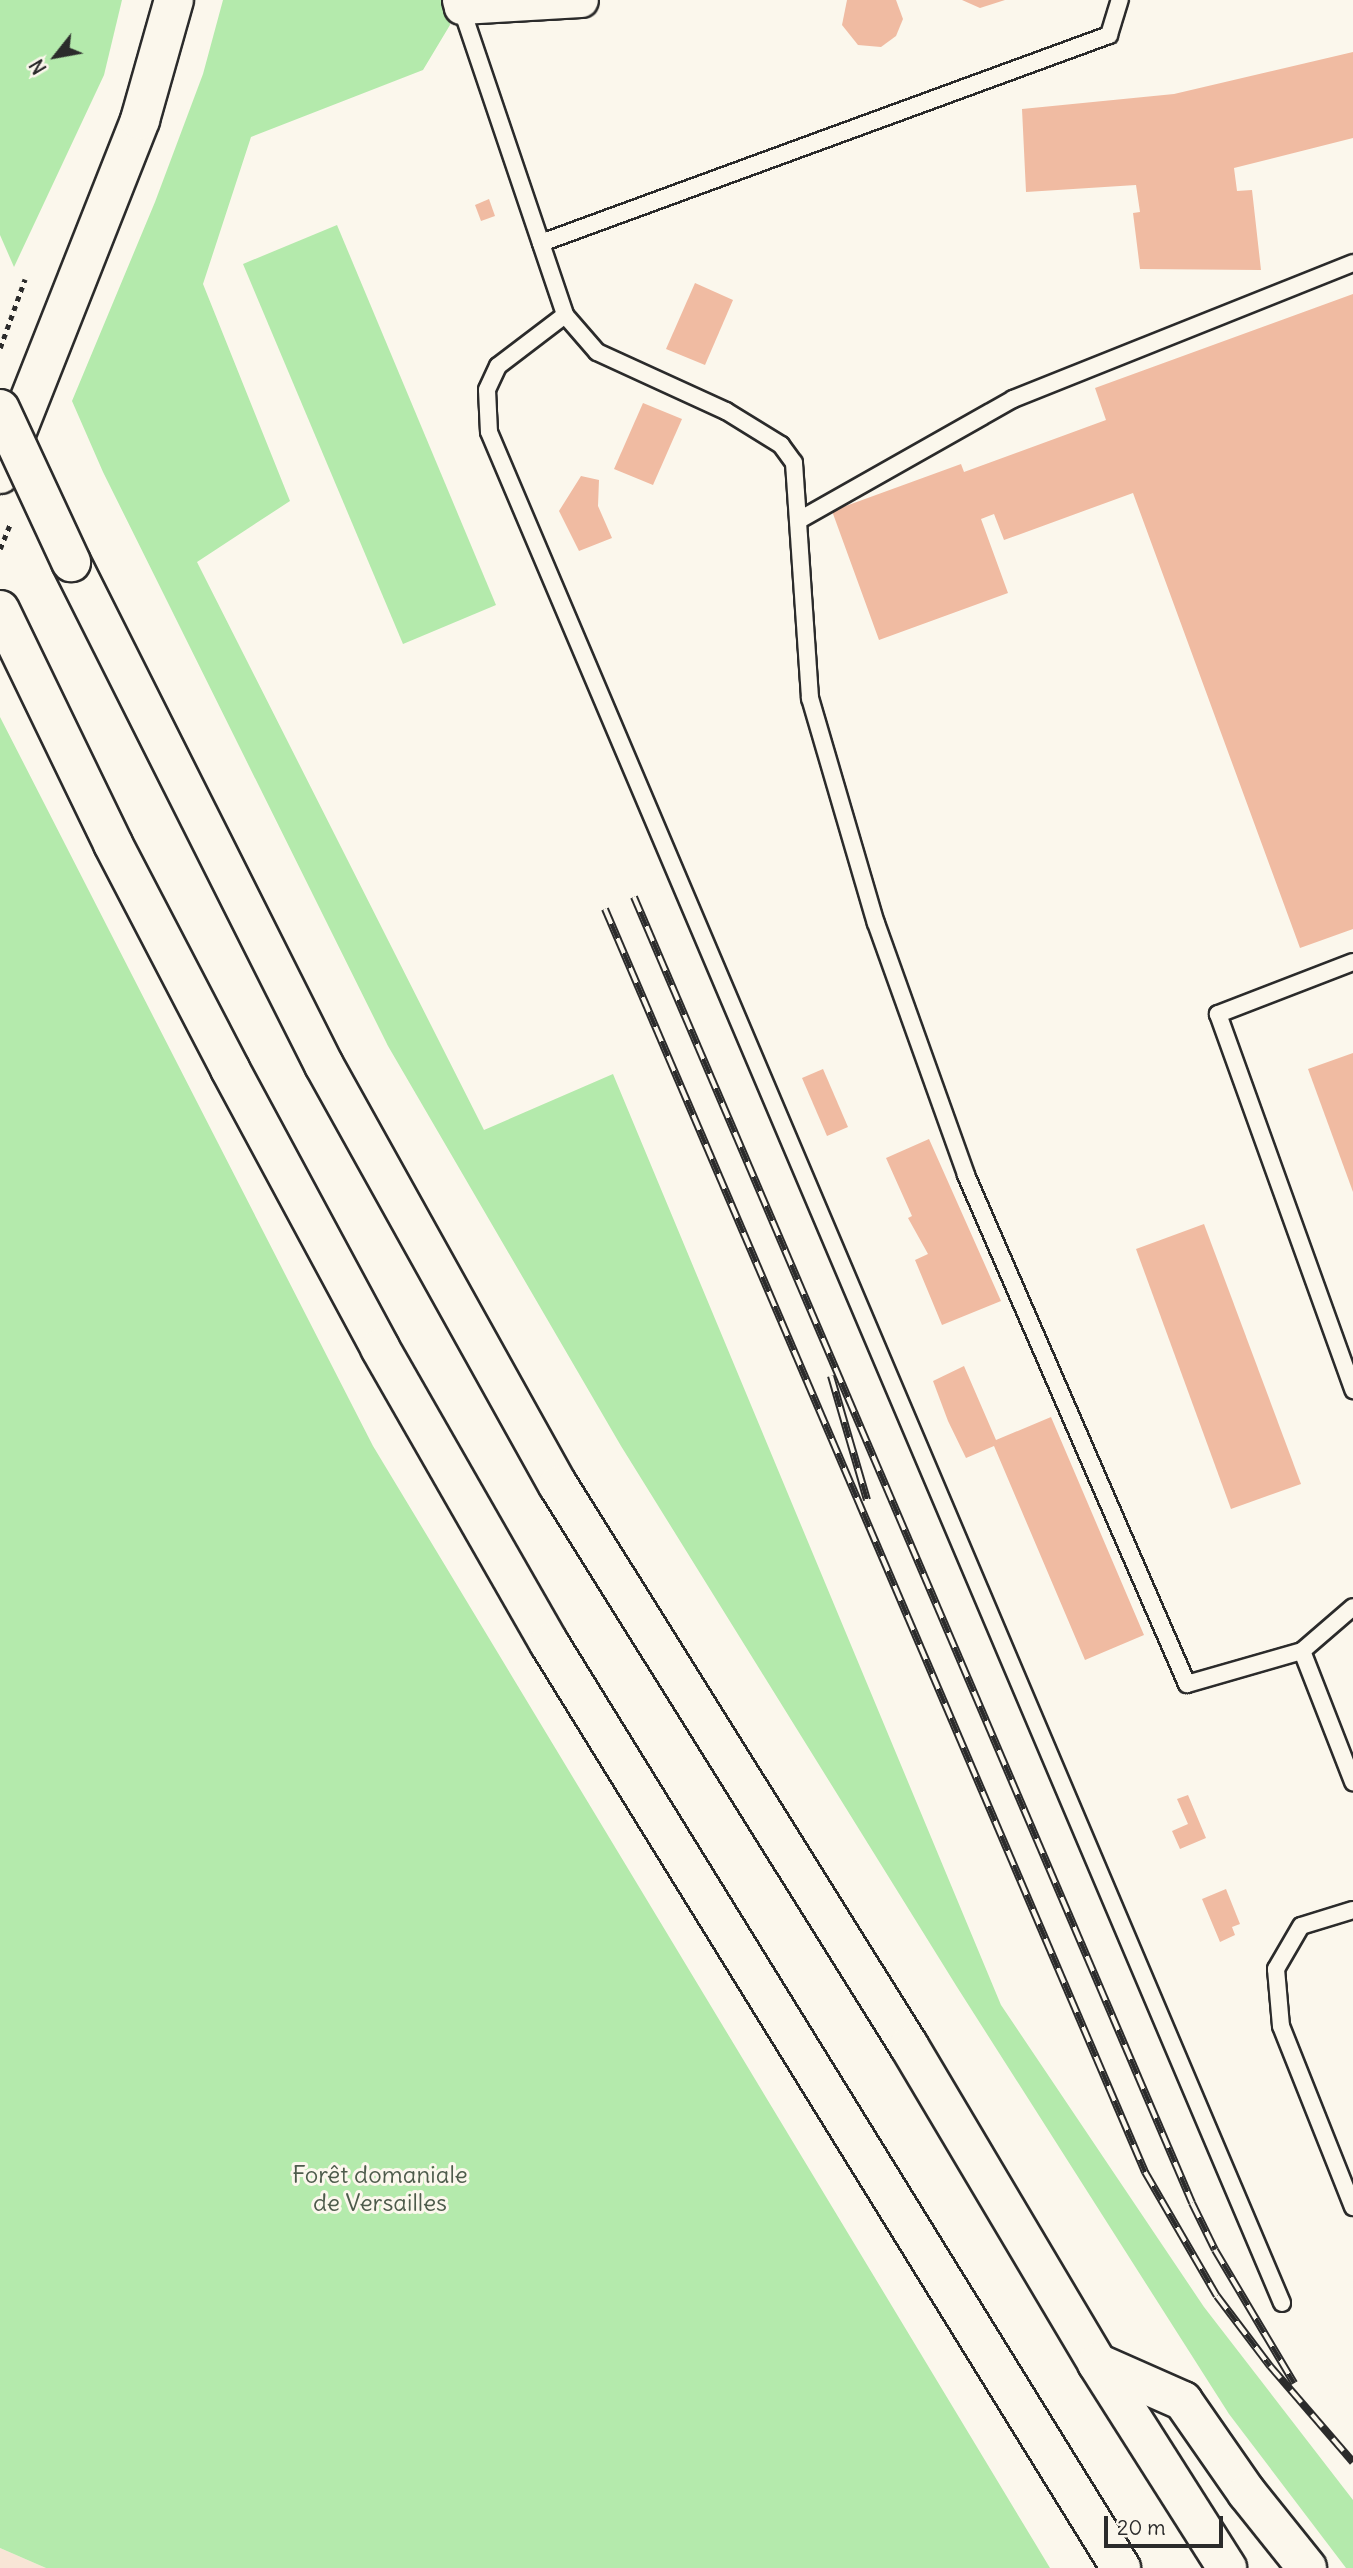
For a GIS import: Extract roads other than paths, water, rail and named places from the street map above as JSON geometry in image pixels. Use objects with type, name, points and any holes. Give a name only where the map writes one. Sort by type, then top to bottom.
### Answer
[{"type":"main road","points":[[0,474],[140,120],[174,0]]},
{"type":"main road","points":[[0,409],[71,562],[324,1065],[558,1486],[902,2034],[1097,2364],[1227,2568]]},
{"type":"main road","points":[[0,610],[230,1069],[380,1348],[549,1643],[1121,2568]]},
{"type":"main road","points":[[1097,2364],[1183,2401],[1247,2493],[1307,2568]]},
{"type":"street","points":[[460,4],[581,0]]},
{"type":"lane","points":[[541,243],[1109,35],[1120,0]]},
{"type":"lane","points":[[460,4],[565,315],[597,352],[726,411],[781,445],[794,463],[801,519],[810,698],[876,923],[967,1175],[1187,1684],[1302,1651],[1353,1607]]},
{"type":"lane","points":[[801,519],[1013,399],[1353,263]]},
{"type":"lane","points":[[565,315],[498,366],[487,390],[489,432],[1282,2304]]},
{"type":"lane","points":[[1353,962],[1218,1014],[1353,1390]]},
{"type":"lane","points":[[1302,1651],[1353,1782]]},
{"type":"lane","points":[[1353,1910],[1301,1926],[1276,1969],[1281,2026],[1353,2207]]},
{"type":"railway","points":[[634,897],[1192,2203],[1215,2250],[1294,2383]]},
{"type":"railway","points":[[605,909],[1145,2172],[1217,2296],[1270,2366],[1353,2462]]},
{"type":"railway","points":[[831,1376],[867,1500]]},
{"type":"park label","name":"Forêt domaniale de Versailles","points":[[380,2189]]}]
